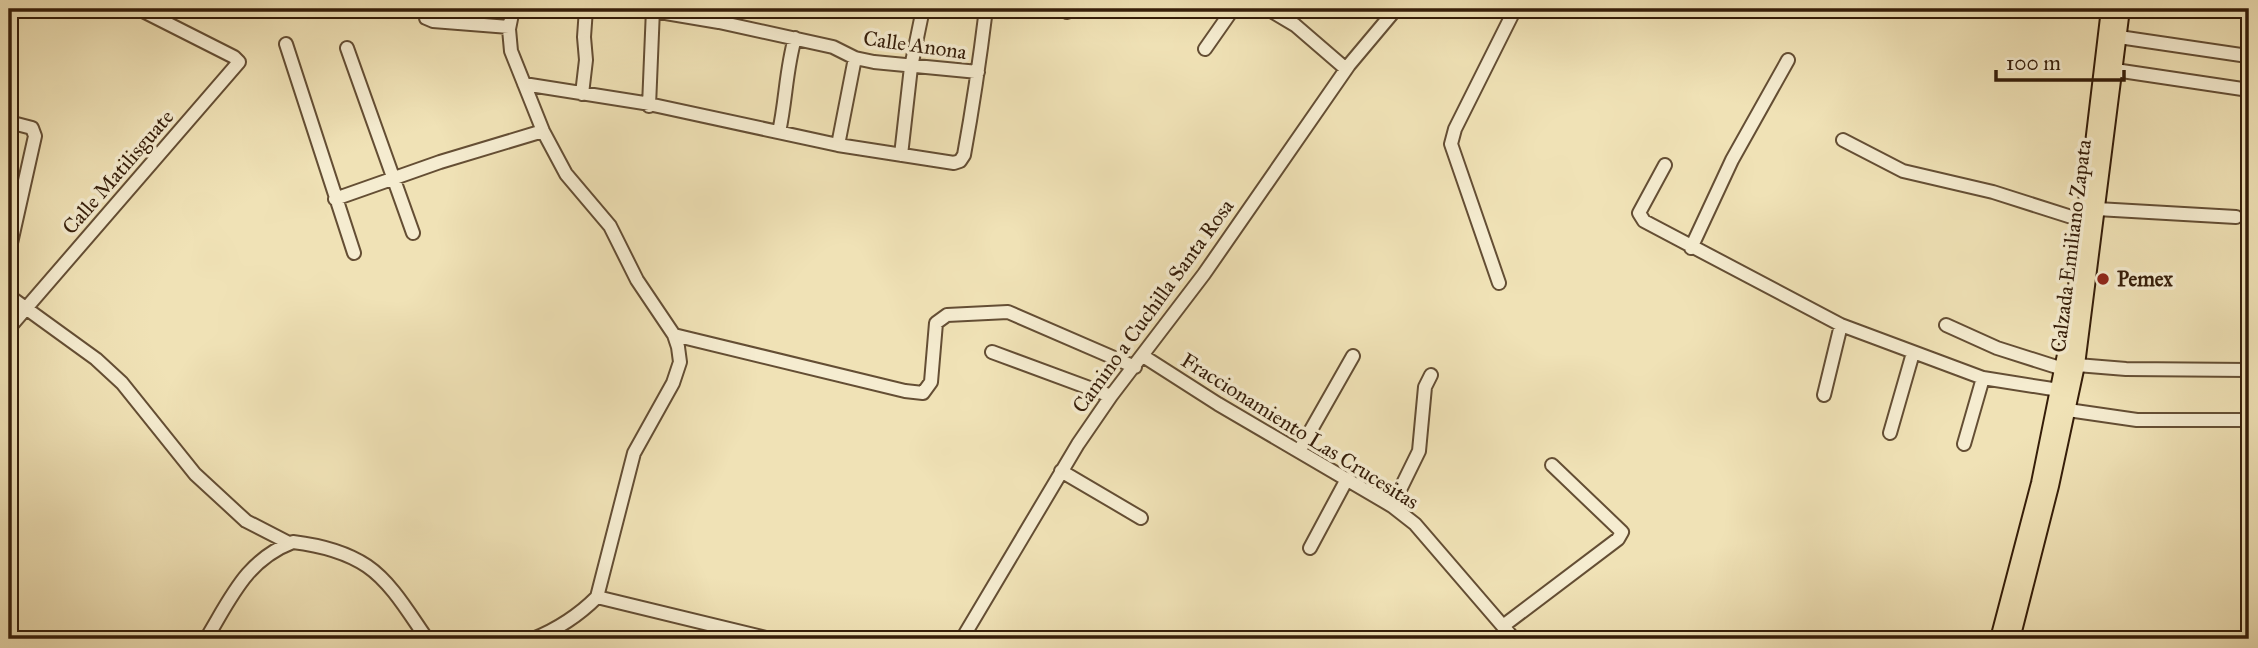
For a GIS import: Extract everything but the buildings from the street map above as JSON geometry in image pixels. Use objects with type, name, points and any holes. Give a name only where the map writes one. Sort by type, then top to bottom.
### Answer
[{"type":"main road","name":"Calzada Emiliano Zapata","points":[[2045,485],[2068,410],[2072,320],[2109,9]]},
{"type":"main road","name":"Calzada Emiliano Zapata","points":[[2045,485],[2059,390],[2070,367],[2098,209],[2122,9]]},
{"type":"main road","points":[[1998,639],[2045,485]]},
{"type":"main road","points":[[2012,639],[2034,525]]},
{"type":"street","points":[[425,9],[426,18],[433,21],[509,27]]},
{"type":"street","points":[[513,9],[509,27],[511,51],[543,131],[566,174],[610,226],[637,280],[674,335],[680,362],[673,383],[634,453],[597,597],[577,616],[550,633],[533,639]]},
{"type":"street","points":[[582,94],[586,60],[586,9]]},
{"type":"street","name":"Calle Anona","points":[[642,9],[795,38],[833,47],[855,58],[911,67],[978,72]]},
{"type":"street","points":[[649,106],[653,9]]},
{"type":"street","points":[[901,155],[911,67],[923,9]]},
{"type":"street","points":[[524,84],[645,103],[838,145],[954,163],[960,161],[964,155],[986,9]]},
{"type":"street","points":[[1205,49],[1233,9]]},
{"type":"street","points":[[1268,9],[1295,24],[1346,69]]},
{"type":"street","name":"Camino a Cuchilla Santa Rosa","points":[[962,639],[1060,471],[1111,396],[1204,274],[1346,69],[1396,9]]},
{"type":"street","points":[[1499,283],[1451,144],[1455,129],[1515,9]]},
{"type":"street","name":"Calle Matilisguate","points":[[9,328],[239,62],[145,11]]},
{"type":"street","points":[[2119,37],[2241,55]]},
{"type":"street","points":[[779,132],[787,95],[788,62],[795,38]]},
{"type":"street","points":[[286,44],[354,254]]},
{"type":"street","points":[[347,48],[413,233]]},
{"type":"street","points":[[838,145],[855,58]]},
{"type":"street","points":[[1691,248],[1732,160],[1788,60]]},
{"type":"street","points":[[2115,70],[2249,90]]},
{"type":"street","points":[[9,122],[32,128],[35,136],[9,252]]},
{"type":"street","points":[[335,199],[440,162],[543,131]]},
{"type":"street","points":[[1843,140],[1903,171],[1993,192],[2084,221]]},
{"type":"street","points":[[1665,165],[1639,213],[1640,218],[1691,248],[1841,325],[1913,353],[1983,378],[2059,390]]},
{"type":"street","points":[[2098,209],[2235,217]]},
{"type":"street","points":[[9,296],[96,359],[122,383],[195,474],[246,521],[289,543],[309,544],[337,552],[367,566],[391,589],[427,639]]},
{"type":"street","points":[[674,335],[905,391],[923,393],[931,382],[936,323],[947,315],[1008,312],[1135,367]]},
{"type":"street","points":[[1824,395],[1841,325]]},
{"type":"street","points":[[1946,325],[1997,348],[2070,367],[2249,370]]},
{"type":"street","points":[[992,352],[1111,396]]},
{"type":"street","points":[[1889,433],[1913,353]]},
{"type":"street","name":"Fraccionamiento Las Crucesitas","points":[[1143,356],[1218,404],[1392,506],[1415,524],[1514,639]]},
{"type":"street","points":[[1300,451],[1353,356]]},
{"type":"street","points":[[1392,506],[1419,451],[1425,387],[1431,374]]},
{"type":"street","points":[[1964,443],[1983,378]]},
{"type":"street","points":[[2068,410],[2137,420],[2249,420]]},
{"type":"street","points":[[1503,626],[1618,539],[1622,532],[1552,465]]},
{"type":"street","points":[[1060,471],[1142,518]]},
{"type":"street","points":[[1310,548],[1347,479]]},
{"type":"street","points":[[206,639],[247,573],[262,558],[289,543]]},
{"type":"street","points":[[597,597],[770,639]]},
{"type":"place","name":"Pemex","points":[[2103,279]]}]
